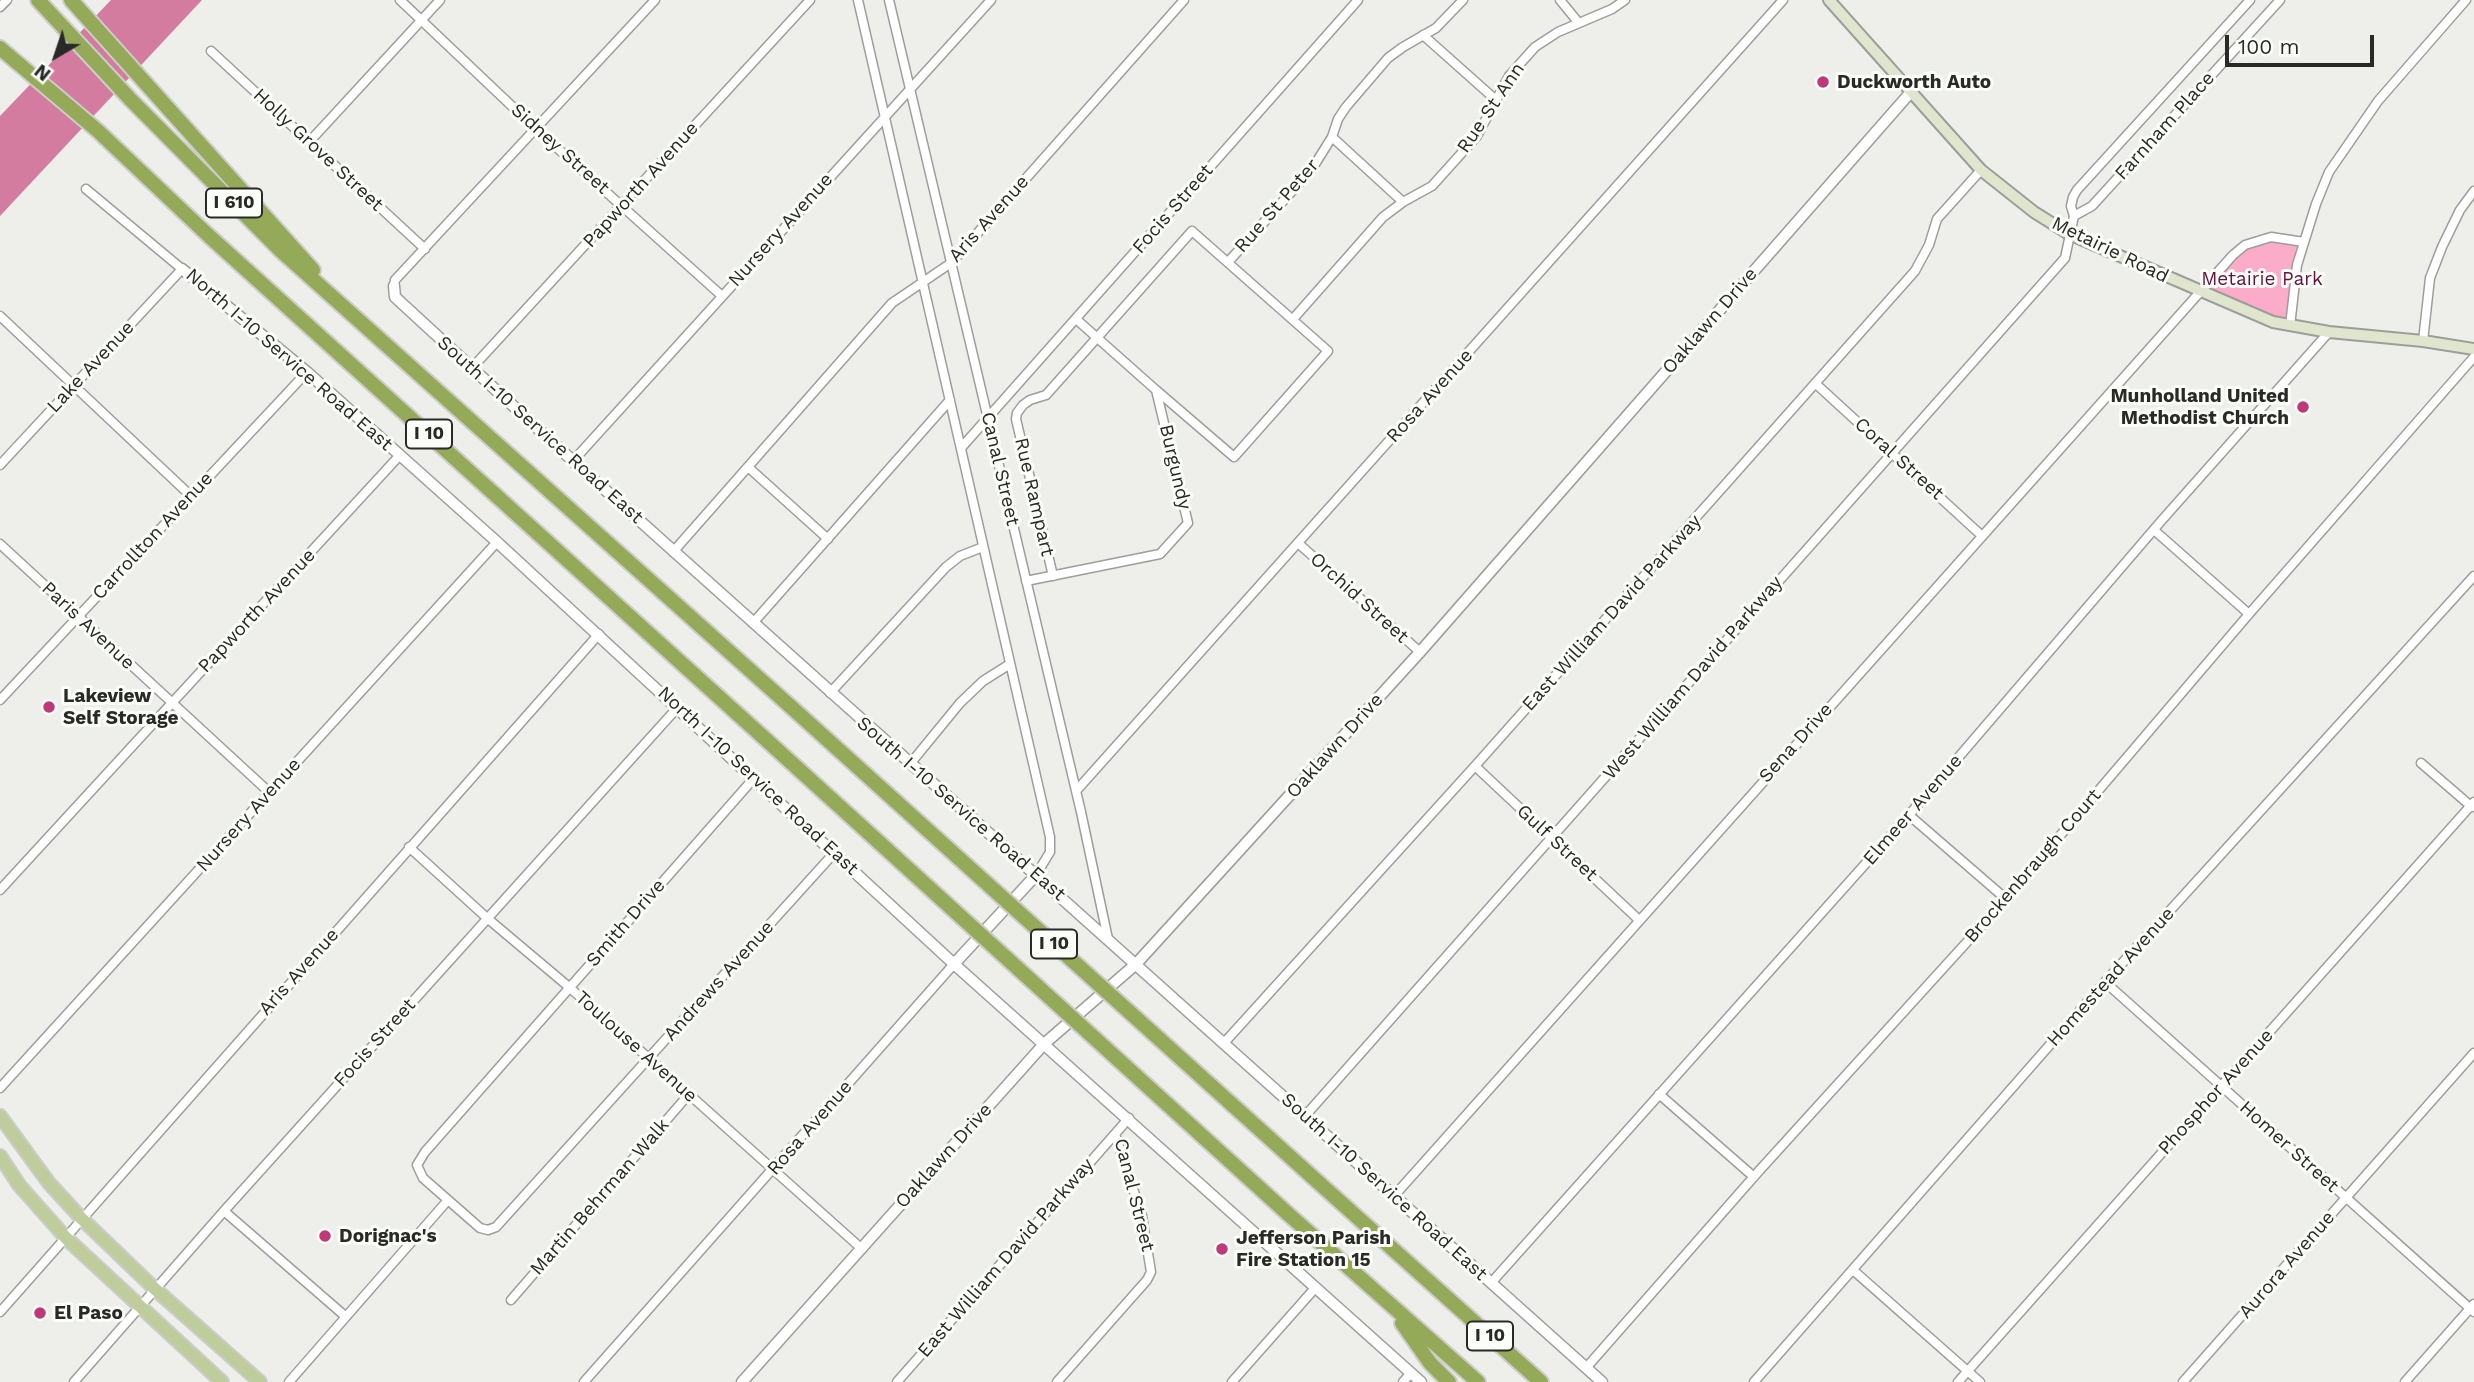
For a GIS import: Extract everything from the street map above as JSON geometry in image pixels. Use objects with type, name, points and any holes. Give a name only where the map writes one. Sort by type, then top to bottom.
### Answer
[{"type":"highway","name":"I 610","points":[[38,0],[130,99],[280,250],[341,303]]},
{"type":"highway","name":"I 10","points":[[71,0],[289,241],[341,303],[1541,1382]]},
{"type":"highway","name":"I 10","points":[[0,48],[98,131],[219,245],[1287,1213],[1478,1382]]},
{"type":"highway","points":[[1387,1302],[1430,1363],[1448,1382]]},
{"type":"main road","name":"Metairie Road","points":[[1829,0],[1981,170],[2034,212],[2069,233],[2273,323],[2474,349]]},
{"type":"main road","points":[[0,1116],[49,1183],[81,1218],[155,1289],[260,1382]]},
{"type":"main road","points":[[0,1156],[19,1185],[66,1238],[222,1382]]},
{"type":"main road","points":[[196,1358],[235,1382]]},
{"type":"street","points":[[0,7],[7,0]]},
{"type":"street","name":"Sidney Street","points":[[400,0],[536,129],[722,296]]},
{"type":"street","points":[[310,141],[440,0]]},
{"type":"street","name":"Papworth Avenue","points":[[471,369],[810,0]]},
{"type":"street","name":"Canal Street","points":[[858,0],[1050,837],[1050,852],[1036,875]]},
{"type":"street","name":"Canal Street","points":[[889,0],[1076,791],[1108,939]]},
{"type":"street","name":"Nursery Avenue","points":[[573,461],[991,0]]},
{"type":"street","name":"Aris Avenue","points":[[673,552],[892,303],[951,264],[1184,0]]},
{"type":"street","name":"Focis Street","points":[[961,447],[1358,0]]},
{"type":"street","name":"Rue St Peter","points":[[1229,261],[1312,169],[1332,137],[1338,119],[1346,107],[1388,58],[1436,28],[1463,0]]},
{"type":"street","points":[[1560,0],[1578,22]]},
{"type":"street","name":"Rue St Ann","points":[[1293,319],[1383,217],[1432,186],[1477,136],[1509,76],[1535,47],[1578,22],[1612,9],[1625,0]]},
{"type":"street","name":"Rosa Avenue","points":[[1076,791],[1783,0]]},
{"type":"street","name":"Farnham Place","points":[[2069,233],[2074,216],[2071,206],[2077,190],[2250,0]]},
{"type":"street","name":"Farnham Place","points":[[2074,216],[2092,206],[2280,0]]},
{"type":"street","points":[[2290,326],[2297,265],[2329,172],[2378,101],[2466,0]]},
{"type":"street","points":[[394,286],[395,281],[650,2]]},
{"type":"street","points":[[1423,35],[1496,100]]},
{"type":"street","name":"Holly Grove Street","points":[[211,51],[425,249]]},
{"type":"street","name":"Oaklawn Drive","points":[[742,1382],[1044,1044],[1136,964],[1420,652],[1910,93]]},
{"type":"street","points":[[1332,137],[1403,202]]},
{"type":"street","name":"East William David Parkway","points":[[1224,1043],[1475,766],[1915,271],[1929,245],[1937,219],[1981,170]]},
{"type":"street","name":"North I-10 Service Road East","points":[[86,189],[307,372],[400,455],[755,777],[954,964],[1421,1382]]},
{"type":"street","points":[[2423,341],[2430,278],[2460,210],[2474,191]]},
{"type":"street","points":[[1097,337],[1192,231],[1293,319]]},
{"type":"street","name":"West William David Parkway","points":[[1305,1116],[2065,258],[2069,233]]},
{"type":"street","name":"Sena Drive","points":[[1394,1196],[2233,255],[2245,245],[2271,237],[2304,242]]},
{"type":"street","name":"Lake Avenue","points":[[0,465],[182,269]]},
{"type":"street","name":"South I-10 Service Road East","points":[[394,286],[395,297],[471,369],[1602,1382]]},
{"type":"street","points":[[0,316],[191,496]]},
{"type":"street","name":"Burgundy","points":[[1076,319],[1234,457],[1328,351],[1293,319]]},
{"type":"street","name":"Elmeer Avenue","points":[[1491,1283],[1909,815],[2154,530],[2329,332]]},
{"type":"street","name":"Rue Rampart","points":[[1052,576],[1016,419],[1023,405],[1046,396],[1097,337]]},
{"type":"street","name":"Brockenbraugh Court","points":[[1586,1368],[1754,1177],[2006,899],[2249,614],[2474,357]]},
{"type":"street","name":"Carrollton Avenue","points":[[0,700],[307,372]]},
{"type":"street","name":"Coral Street","points":[[1816,384],[1981,535]]},
{"type":"street","name":"Burgundy","points":[[1052,576],[1160,554],[1188,523],[1156,390]]},
{"type":"street","points":[[753,623],[950,400]]},
{"type":"street","name":"Papworth Avenue","points":[[0,890],[400,455]]},
{"type":"street","points":[[748,467],[828,539]]},
{"type":"street","points":[[2154,530],[2249,614]]},
{"type":"street","name":"Nursery Avenue","points":[[0,1088],[497,542]]},
{"type":"street","name":"Orchid Street","points":[[1298,543],[1420,652]]},
{"type":"street","name":"Paris Avenue","points":[[0,544],[269,792]]},
{"type":"street","points":[[830,693],[946,567],[960,556],[984,547]]},
{"type":"street","points":[[1026,581],[1052,576]]},
{"type":"street","name":"Homestead Avenue","points":[[1754,1382],[2105,982],[2474,576]]},
{"type":"street","name":"Aris Avenue","points":[[0,1312],[599,634]]},
{"type":"street","points":[[910,764],[960,703],[983,681],[1010,664]]},
{"type":"street","name":"Focis Street","points":[[74,1382],[224,1211],[678,707]]},
{"type":"street","points":[[2421,764],[2473,805]]},
{"type":"street","name":"Gulf Street","points":[[1475,766],[1639,920]]},
{"type":"street","name":"Smith Drive","points":[[448,1200],[423,1178],[417,1165],[425,1152],[755,777]]},
{"type":"street","name":"Phosphor Avenue","points":[[1958,1382],[2473,805]]},
{"type":"street","points":[[1909,815],[2006,899]]},
{"type":"street","name":"Toulouse Avenue","points":[[409,847],[862,1249]]},
{"type":"street","name":"Andrews Avenue","points":[[448,1200],[480,1228],[488,1230],[496,1227],[835,852]]},
{"type":"street","name":"Rosa Avenue","points":[[584,1382],[1036,875]]},
{"type":"street","name":"Homer Street","points":[[2105,982],[2473,1308]]},
{"type":"street","name":"Aurora Avenue","points":[[2183,1382],[2474,1053]]},
{"type":"street","name":"Martin Behrman Walk","points":[[511,1300],[689,1094]]},
{"type":"street","points":[[1660,1094],[1754,1177]]},
{"type":"street","name":"Canal Street","points":[[1057,1382],[1150,1275],[1151,1265],[1142,1216],[1115,1134],[1129,1118]]},
{"type":"street","name":"East William David Parkway","points":[[898,1382],[1115,1134]]},
{"type":"street","points":[[289,1382],[448,1200]]},
{"type":"street","points":[[224,1211],[345,1316]]},
{"type":"street","points":[[1853,1270],[1980,1382]]},
{"type":"street","points":[[1232,1382],[1316,1287]]},
{"type":"street","points":[[2405,1382],[2473,1308]]},
{"type":"street","points":[[1403,1382],[1411,1373]]},
{"type":"green space","name":"Metairie Park","points":[[2271,237],[2304,242],[2290,326],[2200,292],[2242,248]]},
{"type":"shaded area","points":[[111,0],[202,0],[0,216],[0,116]]},
{"type":"place","name":"Duckworth Auto","points":[[1823,82]]},
{"type":"place","name":"Munholland United Methodist Church","points":[[2303,407]]},
{"type":"place","name":"Lakeview Self Storage","points":[[49,707]]},
{"type":"place","name":"Dorignac's","points":[[325,1236]]},
{"type":"place","name":"Jefferson Parish Fire Station 15","points":[[1222,1249]]},
{"type":"place","name":"El Paso","points":[[40,1313]]}]
